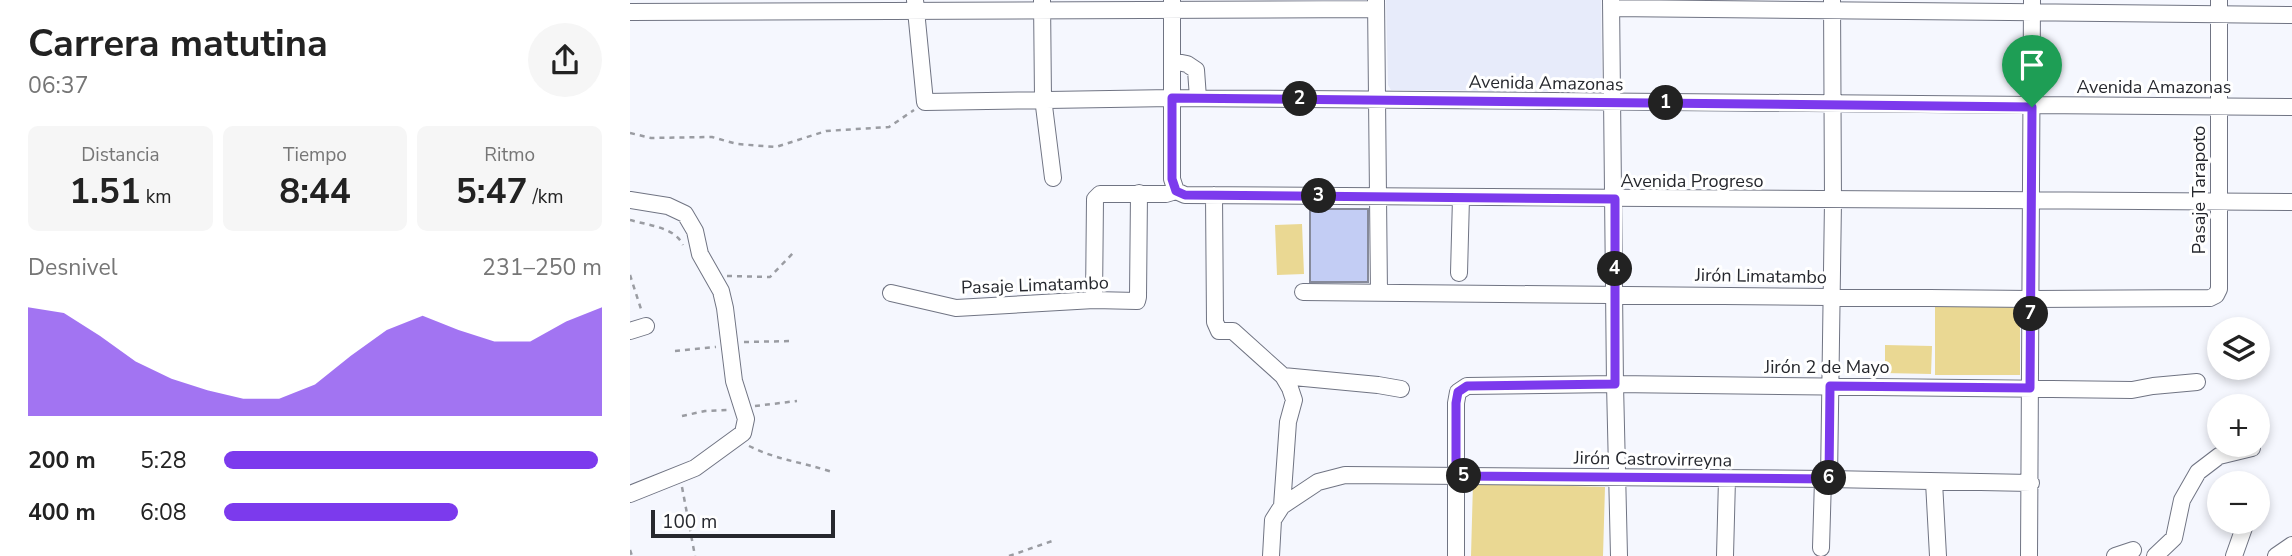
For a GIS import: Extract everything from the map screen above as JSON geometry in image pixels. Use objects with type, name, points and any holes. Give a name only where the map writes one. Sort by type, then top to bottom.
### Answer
[{"type":"street","points":[[1042,4],[1043,99],[1053,178]]},
{"type":"street","points":[[630,12],[715,5],[1376,4],[1379,293]]},
{"type":"street","points":[[1619,556],[1611,4],[2219,7],[2292,15]]},
{"type":"street","points":[[1171,5],[1172,179],[1176,191]]},
{"type":"street","points":[[915,6],[925,103]]},
{"type":"street","points":[[1821,548],[1830,386],[1833,201],[1833,104],[1826,6]]},
{"type":"street","points":[[2029,556],[2032,6]]},
{"type":"street","name":"Pasaje Tarapoto","points":[[2216,295],[2219,289],[2219,7]]},
{"type":"street","points":[[1172,61],[1187,64],[1196,70],[1198,98]]},
{"type":"street","name":"Avenida Amazonas","points":[[925,103],[1198,98],[2032,107],[2292,107]]},
{"type":"street","name":"Avenida Progreso","points":[[1094,300],[1095,199],[1100,194],[1166,194],[1176,191],[1185,195],[1461,198],[2292,202]]},
{"type":"street","name":"Pasaje Limatambo","points":[[891,293],[956,308],[1094,300],[1136,301],[1139,297],[1139,193]]},
{"type":"street","points":[[1214,195],[1215,322],[1219,331],[1233,331],[1283,376],[1294,400],[1288,422],[1282,506],[1273,520],[1271,556]]},
{"type":"street","points":[[1459,273],[1461,198]]},
{"type":"street","points":[[630,200],[668,206],[685,214],[695,231],[700,254],[720,291],[725,308],[734,381],[746,419],[743,433],[695,468],[630,494]]},
{"type":"street","name":"Jirón Limatambo","points":[[1303,292],[2031,299],[2210,298],[2216,295]]},
{"type":"street","points":[[630,331],[646,326]]},
{"type":"street","points":[[1283,376],[1401,389]]},
{"type":"street","name":"Jirón 2 de Mayo","points":[[1456,476],[1456,403],[1458,392],[1467,386],[1615,384],[2132,390],[2197,382]]},
{"type":"street","points":[[2155,556],[2174,538],[2182,500],[2198,472],[2218,457]]},
{"type":"street","name":"Jirón Castrovirreyna","points":[[1282,506],[1318,482],[1345,475],[2031,483]]},
{"type":"street","points":[[1456,476],[1456,556]]},
{"type":"street","points":[[1725,556],[1727,479]]},
{"type":"street","points":[[1934,482],[1938,556]]},
{"type":"street","points":[[2234,556],[2242,534]]},
{"type":"street","points":[[2276,556],[2292,545]]},
{"type":"street","points":[[2115,556],[2133,551]]},
{"type":"path","points":[[630,133],[651,138],[712,137],[737,144],[776,147],[826,131],[889,127],[925,103]]},
{"type":"path","points":[[630,220],[673,233],[681,240],[685,250]]},
{"type":"path","points":[[711,276],[769,276],[794,252]]},
{"type":"path","points":[[630,275],[646,326]]},
{"type":"path","points":[[675,351],[729,344],[793,341]]},
{"type":"path","points":[[739,436],[743,443],[773,458],[805,463],[832,472]]},
{"type":"path","points":[[678,473],[695,556]]},
{"type":"path","points":[[1009,556],[1055,540]]},
{"type":"path","points":[[630,550],[632,556]]},
{"type":"shaded area","points":[[1386,0],[1601,0],[1602,88],[1600,91],[1391,90],[1388,85]]},
{"type":"shaded area","points":[[1302,224],[1304,274],[1277,275],[1275,225]]},
{"type":"shaded area","points":[[1935,299],[2020,300],[2020,375],[1935,375]]},
{"type":"shaded area","points":[[1885,345],[1932,346],[1931,374],[1885,373]]},
{"type":"shaded area","points":[[1473,483],[1605,487],[1603,556],[1471,556]]},
{"type":"building","points":[[1310,209],[1368,209],[1368,282],[1310,282]]},
{"type":"route","points":[[1172,98],[2032,107],[2030,388],[1830,386],[1829,479],[1456,476],[1456,403],[1458,392],[1467,386],[1615,384],[1615,199],[1185,195],[1176,191],[1172,179],[1172,98]]}]
